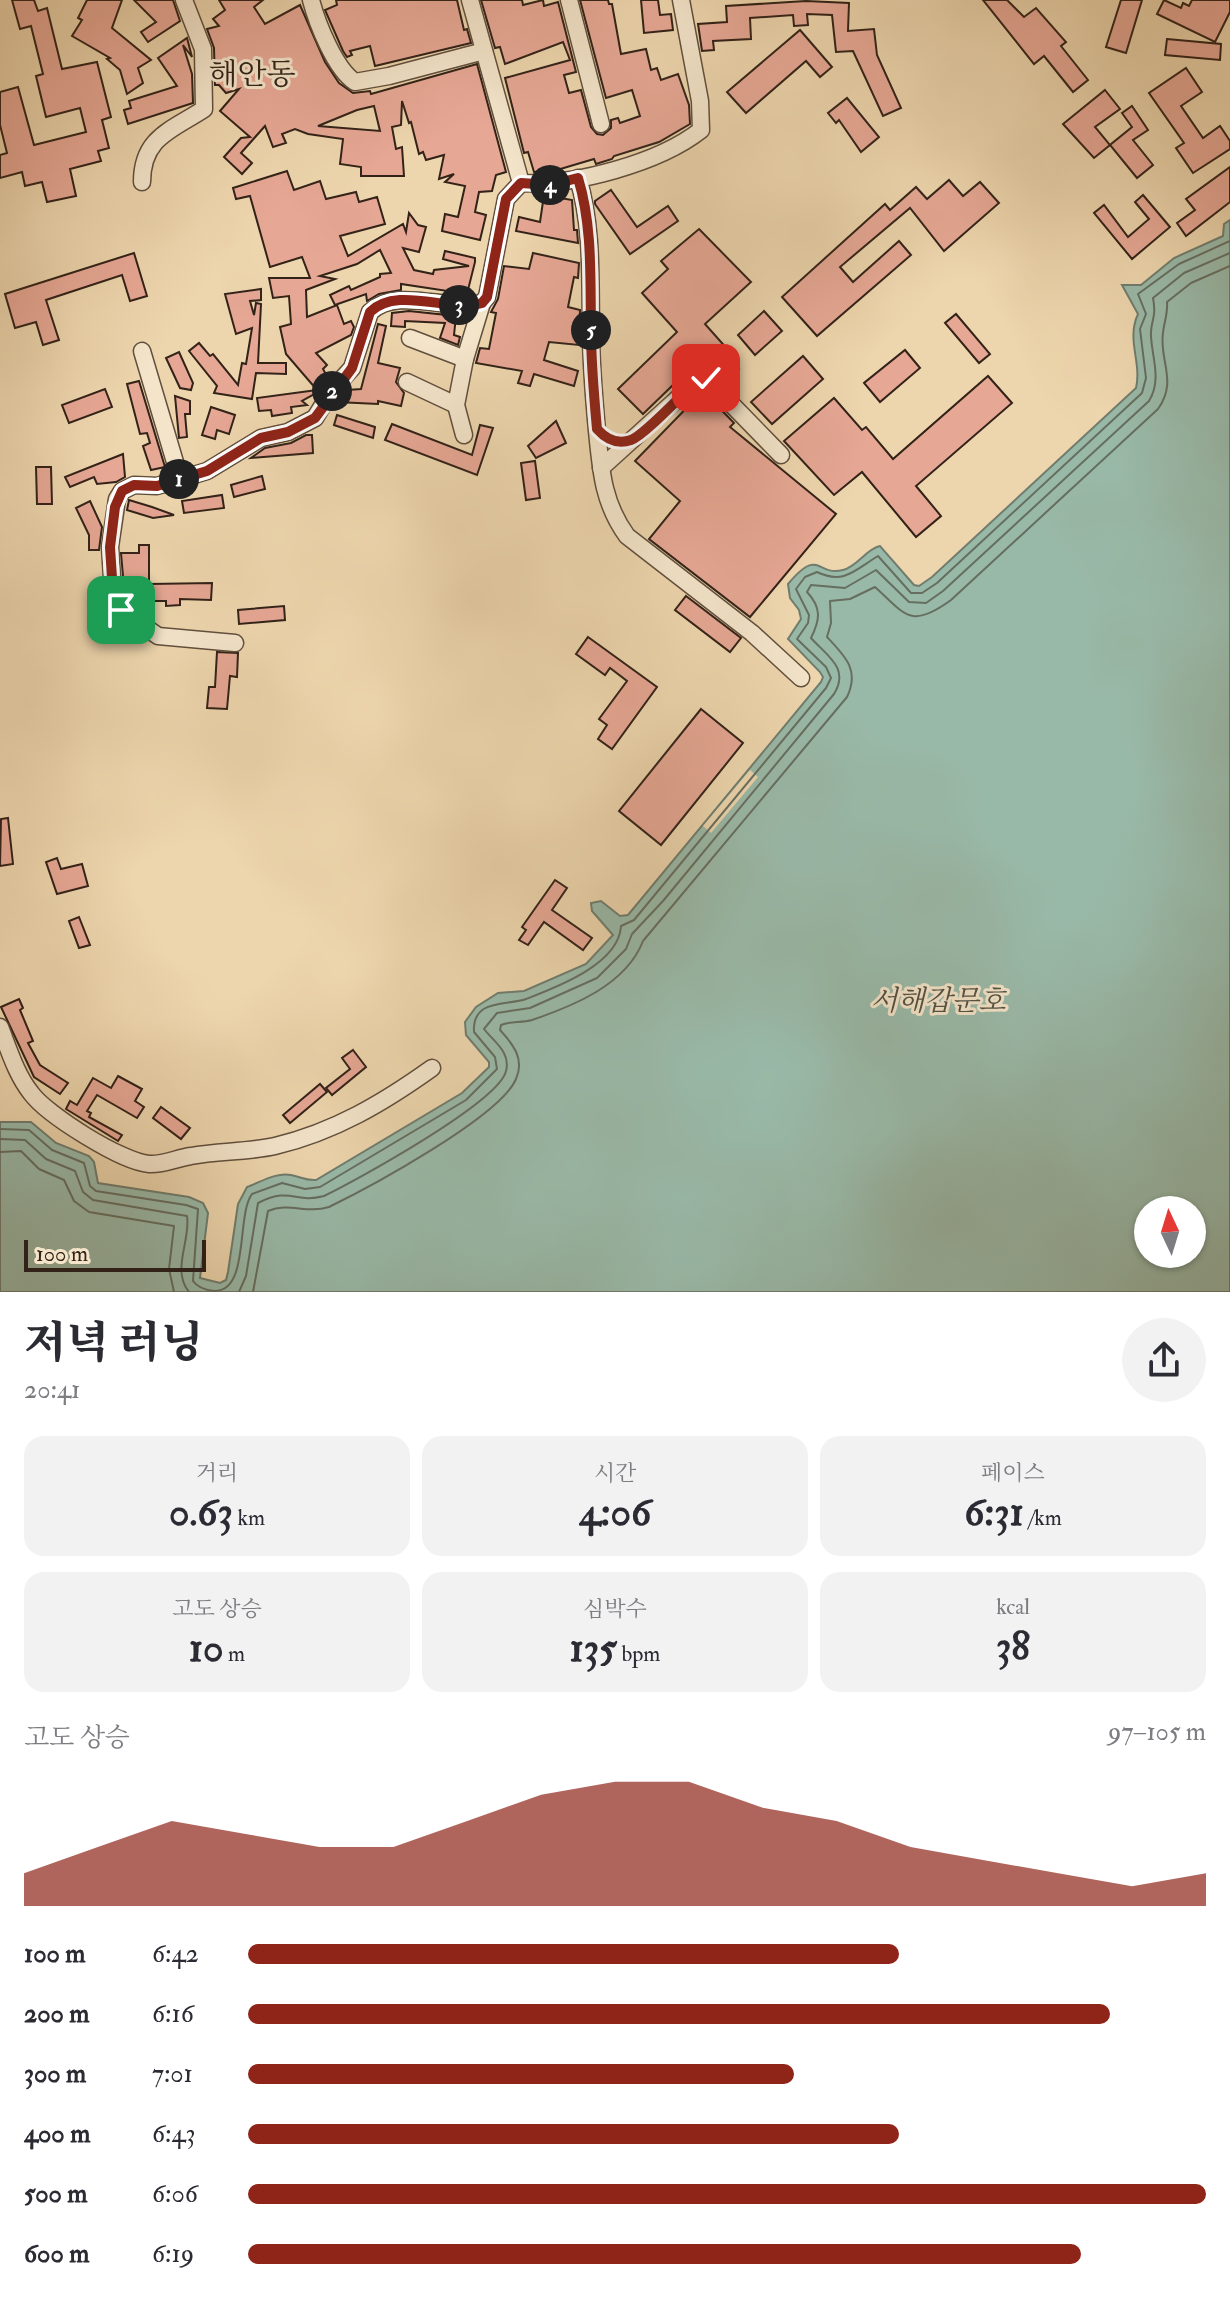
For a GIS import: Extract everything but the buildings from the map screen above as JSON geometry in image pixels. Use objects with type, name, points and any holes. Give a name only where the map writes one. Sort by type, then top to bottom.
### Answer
[{"type":"street","points":[[142,182],[144,159],[155,141],[204,109],[203,49],[184,0]]},
{"type":"street","points":[[311,0],[315,16],[345,75],[355,82],[366,82],[484,51]]},
{"type":"street","points":[[470,0],[521,183]]},
{"type":"street","points":[[569,0],[601,124]]},
{"type":"street","points":[[521,183],[550,185],[578,178],[684,144],[701,130],[700,101],[681,0]]},
{"type":"street","points":[[578,178],[585,202],[589,250],[597,429],[601,468],[612,515],[627,536],[752,633],[801,678]]},
{"type":"street","points":[[464,435],[456,405],[465,359],[482,303],[487,297],[506,199],[521,183]]},
{"type":"street","points":[[235,643],[158,636],[121,610],[112,578],[110,547],[117,499],[122,491],[134,485],[157,486],[207,471],[261,438],[288,432],[315,418],[352,368],[370,312],[377,306],[396,301],[482,303]]},
{"type":"street","points":[[410,338],[465,359]]},
{"type":"street","points":[[142,351],[180,479]]},
{"type":"street","points":[[601,468],[698,380],[706,378],[781,455]]},
{"type":"street","points":[[407,382],[456,405]]},
{"type":"street","points":[[597,429],[604,437],[617,442],[633,440]]},
{"type":"street","points":[[0,1027],[15,1066],[31,1095],[47,1109],[111,1149],[152,1165],[189,1156],[273,1146],[311,1135],[364,1113],[432,1068]]},
{"type":"water","name":"서해갑문호","points":[[1230,220],[1230,1292],[0,1292],[0,1122],[31,1122],[56,1143],[89,1156],[94,1162],[98,1183],[189,1197],[203,1203],[208,1213],[200,1278],[220,1283],[226,1280],[238,1204],[247,1187],[280,1175],[316,1180],[462,1093],[489,1067],[489,1062],[466,1035],[465,1022],[476,1007],[498,993],[524,991],[586,964],[613,935],[592,911],[591,903],[601,901],[620,916],[628,915],[821,682],[823,677],[820,672],[788,639],[801,619],[799,610],[790,598],[788,584],[806,567],[817,565],[828,570],[843,570],[880,546],[914,585],[919,586],[932,577],[1136,388],[1133,333],[1138,314],[1122,285],[1141,285],[1174,258],[1223,236],[1224,224]]},
{"type":"pier","points":[[750,770],[758,777],[711,833],[703,826]]},
{"type":"district","name":"해안동","points":[[252,74]]},
{"type":"route","points":[[121,610],[112,578],[110,547],[115,507],[122,491],[134,485],[157,486],[207,471],[261,438],[288,432],[315,418],[332,390],[352,368],[370,312],[377,306],[396,301],[482,303],[487,297],[506,199],[521,183],[550,185],[578,178],[585,202],[589,250],[597,429],[604,437],[617,442],[633,440],[698,380],[706,378]]}]
